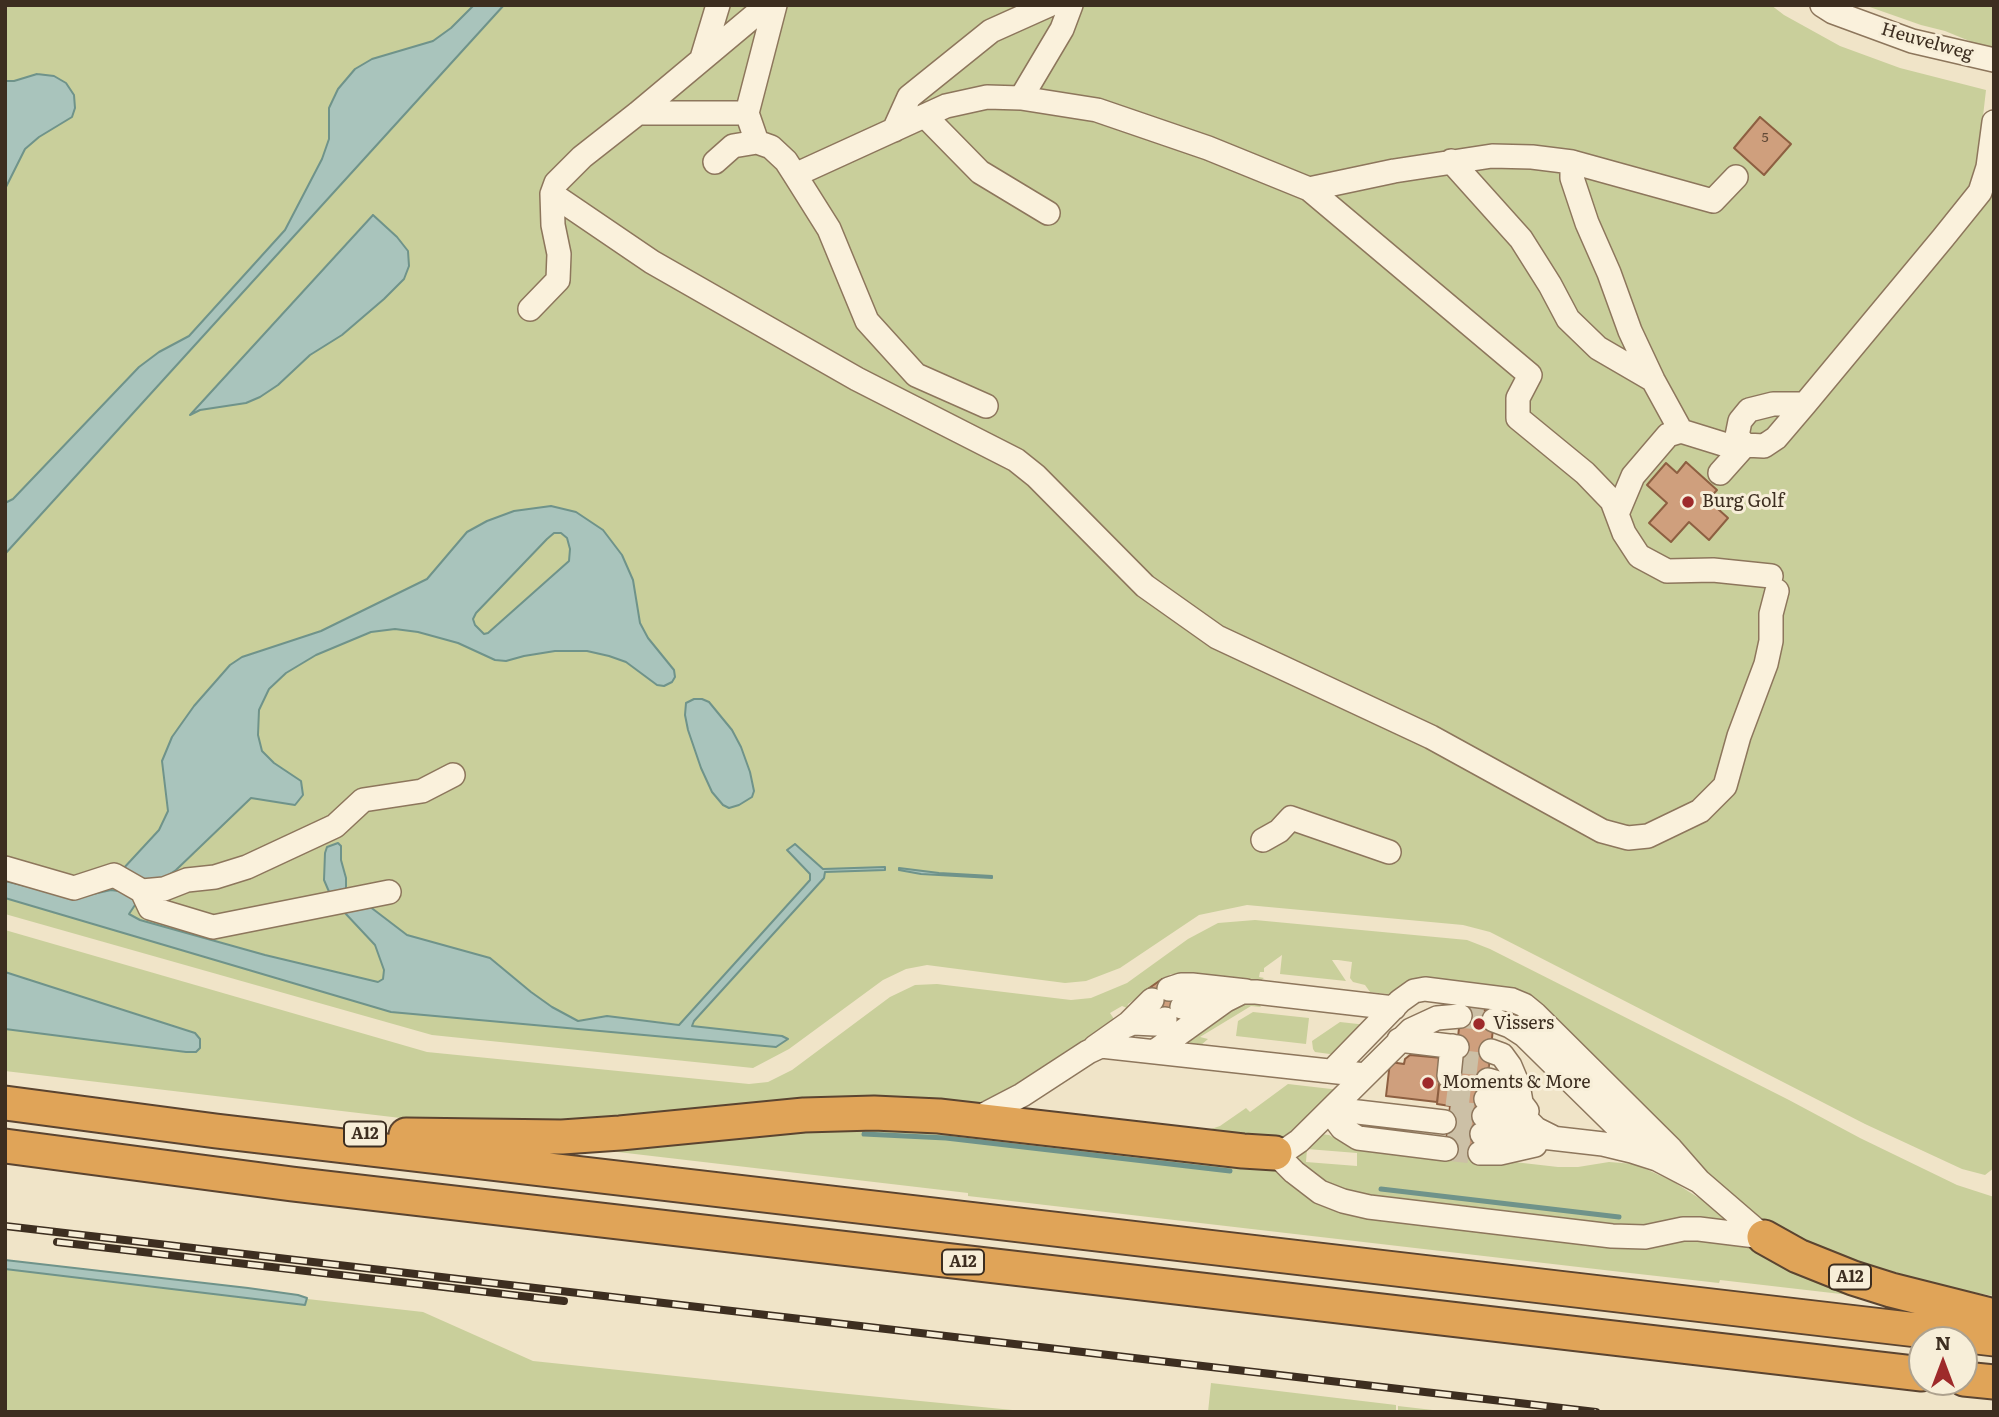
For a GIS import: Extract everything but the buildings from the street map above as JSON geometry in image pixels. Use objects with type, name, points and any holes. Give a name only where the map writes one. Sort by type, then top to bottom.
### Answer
[{"type":"highway","name":"A12","points":[[5,1103],[216,1131],[1994,1339]]},
{"type":"highway","name":"A12","points":[[216,1131],[562,1136],[768,1118],[845,1113],[900,1114],[1275,1153]]},
{"type":"highway","name":"A12","points":[[5,1146],[280,1182],[1908,1372]]},
{"type":"highway","name":"A12","points":[[1764,1237],[1798,1256],[1853,1278],[1994,1316]]},
{"type":"street","points":[[702,58],[718,5]]},
{"type":"street","points":[[530,309],[558,280],[552,194],[556,183],[582,157],[767,5]]},
{"type":"street","points":[[757,142],[747,113],[775,5]]},
{"type":"street","points":[[894,130],[909,97],[991,31],[1049,5]]},
{"type":"street","points":[[1021,98],[1062,29],[1072,5]]},
{"type":"street","name":"Heuvelweg","points":[[1822,5],[1833,12],[1912,41],[1994,60]]},
{"type":"street","points":[[552,194],[652,262],[709,295],[857,379],[1016,460],[1036,476],[1145,586],[1217,637],[1431,737],[1602,831],[1628,838],[1648,836],[1700,811],[1725,786],[1739,736],[1766,663],[1771,641],[1770,614],[1774,583],[1713,570],[1667,571],[1639,555],[1624,534],[1612,501],[1585,472],[1518,418],[1518,398],[1530,374],[1309,189],[1208,148],[1097,110],[1021,98],[987,97],[946,106],[795,175]]},
{"type":"street","points":[[638,113],[747,113]]},
{"type":"street","points":[[925,116],[981,172],[1048,213]]},
{"type":"street","points":[[1618,514],[1633,477],[1668,435],[1681,431],[1723,444],[1764,446],[1776,439],[1980,192],[1989,167],[1994,122]]},
{"type":"street","points":[[715,162],[733,146],[757,142],[771,147],[786,161],[829,229],[867,321],[916,375],[985,406]]},
{"type":"street","points":[[817,149],[846,152]]},
{"type":"street","points":[[1309,189],[1451,161],[1492,156],[1572,162],[1713,201],[1735,177]]},
{"type":"street","points":[[1451,161],[1521,239],[1568,319],[1598,348],[1653,380]]},
{"type":"street","points":[[1572,162],[1572,178],[1587,223],[1630,331],[1681,431]]},
{"type":"street","points":[[1745,445],[1737,436],[1740,421],[1749,410],[1773,404],[1805,404]]},
{"type":"street","points":[[1720,473],[1745,445]]},
{"type":"street","points":[[5,868],[74,888],[114,875],[142,891],[164,889],[187,880],[215,877],[247,867],[335,825],[363,800],[422,791],[453,775]]},
{"type":"street","points":[[1263,840],[1279,831],[1291,818],[1389,852]]},
{"type":"street","points":[[142,891],[150,908],[213,927],[389,892]]},
{"type":"street","points":[[974,1120],[1031,1090],[1126,1026],[1133,1023],[1156,1024],[1181,985],[1394,1008]]},
{"type":"street","name":"A12","points":[[1332,1071],[1411,992],[1422,989],[1496,997],[1520,1003],[1535,1014],[1699,1181],[1764,1237]]},
{"type":"street","points":[[1155,1051],[1233,995],[1256,992]]},
{"type":"street","points":[[1275,1153],[1294,1146],[1399,1040],[1411,1030],[1431,1020],[1454,1054],[1399,1040]]},
{"type":"street","name":"A12","points":[[1562,1139],[1510,1151],[1487,1084],[1515,1029],[1646,1155]]},
{"type":"street","points":[[1088,1052],[1104,1045],[1365,1075]]},
{"type":"street","points":[[1487,1084],[1502,1055],[1510,1066],[1521,1101],[1536,1129]]},
{"type":"street","name":"A12","points":[[1487,1084],[1536,1129],[1551,1137],[1603,1144],[1646,1155],[1699,1181]]},
{"type":"street","name":"A12","points":[[1487,1084],[1501,1120],[1542,1135],[1562,1139]]},
{"type":"street","points":[[1332,1109],[1342,1128],[1358,1138],[1445,1126]]},
{"type":"street","name":"A12","points":[[1275,1153],[1320,1192],[1362,1205],[1612,1236],[1645,1237],[1699,1228],[1764,1237]]},
{"type":"green space","points":[[5,5],[474,5],[451,28],[433,41],[372,59],[355,69],[338,89],[329,108],[329,139],[322,159],[285,230],[189,336],[159,352],[13,499],[5,503]]},
{"type":"green space","points":[[504,5],[1771,5],[1840,46],[1900,68],[1986,90],[1977,169],[1994,172],[1994,1168],[1985,1175],[1962,1169],[1865,1124],[1490,932],[1463,925],[1247,905],[1199,915],[1120,968],[1086,981],[1065,983],[927,965],[906,969],[883,980],[789,1049],[753,1068],[432,1035],[5,914],[5,898],[391,1012],[775,1047],[788,1039],[782,1036],[607,1016],[578,1021],[531,992],[490,958],[407,935],[369,906],[345,913],[375,945],[384,970],[383,979],[378,982],[156,926],[129,914],[5,881],[5,554]],"holes":[[[372,215],[404,279],[342,335],[310,355],[278,385],[221,406],[194,411]]]},
{"type":"green space","points":[[1864,5],[1994,5],[1994,51],[1945,31]]},
{"type":"green space","points":[[1255,920],[1467,940],[1490,949],[1860,1138],[1957,1185],[1994,1197],[1994,1296],[1931,1285],[1785,1241],[1720,1185],[1544,1012],[1370,992],[1365,985],[1353,982],[1350,978],[1352,962],[1338,960],[1332,960],[1346,981],[1280,974],[1282,955],[1264,968],[1264,972],[1260,972],[1259,977],[1264,978],[1255,985],[1171,974],[1128,1004],[1127,1008],[1122,1006],[1110,1013],[1114,1019],[1125,1013],[1052,1069],[986,1101],[969,1106],[468,1126],[5,1071],[5,1029],[190,1053],[198,1036],[5,972],[5,930],[427,1052],[749,1084],[768,1082],[792,1070],[890,997],[915,985],[937,984],[1071,1000],[1091,998],[1127,983],[1188,939],[1218,923]]},
{"type":"green space","points":[[1255,998],[1261,1007],[1251,1006],[1200,1037],[1208,1039],[1200,1046],[1182,1045],[1229,1007]]},
{"type":"green space","points":[[1253,1012],[1309,1018],[1306,1044],[1236,1036],[1238,1021]]},
{"type":"green space","points":[[1340,1022],[1367,1025],[1337,1055],[1315,1052],[1312,1041]]},
{"type":"green space","points":[[1288,1084],[1340,1090],[1288,1141],[1017,1109],[1208,1130],[1220,1126],[1246,1108],[1250,1112]]},
{"type":"green space","points":[[844,1119],[1272,1166],[1313,1197],[1713,1239],[1772,1250],[1884,1299],[1720,1280],[1719,1283],[1630,1273],[558,1145]]},
{"type":"green space","points":[[1321,1134],[1347,1143],[1558,1167],[1609,1162],[1635,1164],[1672,1181],[1737,1222],[1702,1218],[1644,1229],[1377,1201],[1328,1187],[1292,1156]],"holes":[[[1307,1149],[1357,1153],[1357,1166],[1306,1162]]]},
{"type":"green space","points":[[5,1265],[423,1312],[533,1361],[1033,1412],[5,1412]]},
{"type":"green space","points":[[1211,1383],[1396,1405],[1396,1410],[1398,1406],[1450,1412],[1208,1412]]},
{"type":"water","points":[[474,5],[504,5],[5,554],[5,503],[13,499],[139,367],[159,352],[189,336],[285,230],[322,159],[329,139],[329,108],[338,89],[355,69],[372,59],[433,41],[451,28]]},
{"type":"water","points":[[37,74],[54,76],[66,83],[74,95],[75,108],[72,117],[25,149],[5,189],[5,81]]},
{"type":"water","points":[[373,215],[408,251],[409,266],[404,279],[342,335],[310,355],[278,385],[260,397],[246,403],[200,410],[190,415]]},
{"type":"water","points":[[551,506],[576,512],[603,530],[622,555],[633,580],[640,623],[648,638],[674,670],[675,677],[672,682],[664,686],[657,685],[626,662],[587,651],[555,651],[506,661],[495,660],[458,643],[418,632],[395,629],[371,632],[316,655],[286,673],[269,689],[259,710],[258,735],[262,751],[274,763],[301,781],[303,795],[295,805],[251,798],[176,870],[161,880],[144,884],[122,870],[159,830],[168,811],[162,761],[172,737],[194,706],[230,665],[242,657],[321,631],[427,579],[467,532],[514,511]],"holes":[[[554,533],[561,533],[567,538],[569,561],[484,634],[475,625],[473,619],[476,613],[547,539]]]},
{"type":"water","points":[[694,699],[709,702],[732,730],[741,747],[754,791],[752,797],[739,805],[729,808],[723,805],[712,792],[701,768],[685,715],[686,703]]},
{"type":"water","points":[[338,843],[341,846],[346,890],[330,894],[324,880],[325,853],[327,847]]},
{"type":"water","points":[[795,844],[823,869],[885,867],[885,870],[825,872],[824,878],[692,1026],[782,1036],[788,1039],[776,1047],[391,1012],[5,898],[5,881],[75,898],[111,890],[126,892],[137,902],[129,914],[140,920],[265,955],[378,982],[383,979],[384,970],[375,945],[345,913],[345,907],[369,906],[407,935],[490,958],[531,992],[578,1021],[607,1016],[679,1025],[810,880],[810,874],[787,850]]},
{"type":"water","points":[[899,868],[992,876],[992,878],[921,874]]},
{"type":"water","points":[[5,972],[195,1033],[200,1039],[200,1048],[196,1052],[186,1052],[5,1029]]},
{"type":"water","points":[[5,1260],[248,1288],[307,1298],[305,1305],[5,1269]]},
{"type":"waterway","points":[[864,1134],[946,1138],[1230,1171]]},
{"type":"waterway","points":[[1381,1189],[1619,1217]]},
{"type":"tunnel","points":[[1460,1016],[1494,1020]]},
{"type":"tunnel","points":[[1455,1061],[1489,1065]]},
{"type":"tunnel","points":[[1447,1094],[1486,1099]]},
{"type":"tunnel","points":[[1450,1112],[1484,1116]]},
{"type":"tunnel","points":[[1448,1130],[1482,1134]]},
{"type":"tunnel","points":[[1446,1149],[1480,1153]]},
{"type":"railway","points":[[5,1226],[1596,1412]]},
{"type":"railway","points":[[57,1242],[564,1301]]},
{"type":"place","name":"Burg Golf","points":[[1688,502]]},
{"type":"place","name":"Vissers","points":[[1479,1024]]},
{"type":"place","name":"Moments & More","points":[[1428,1083]]}]
